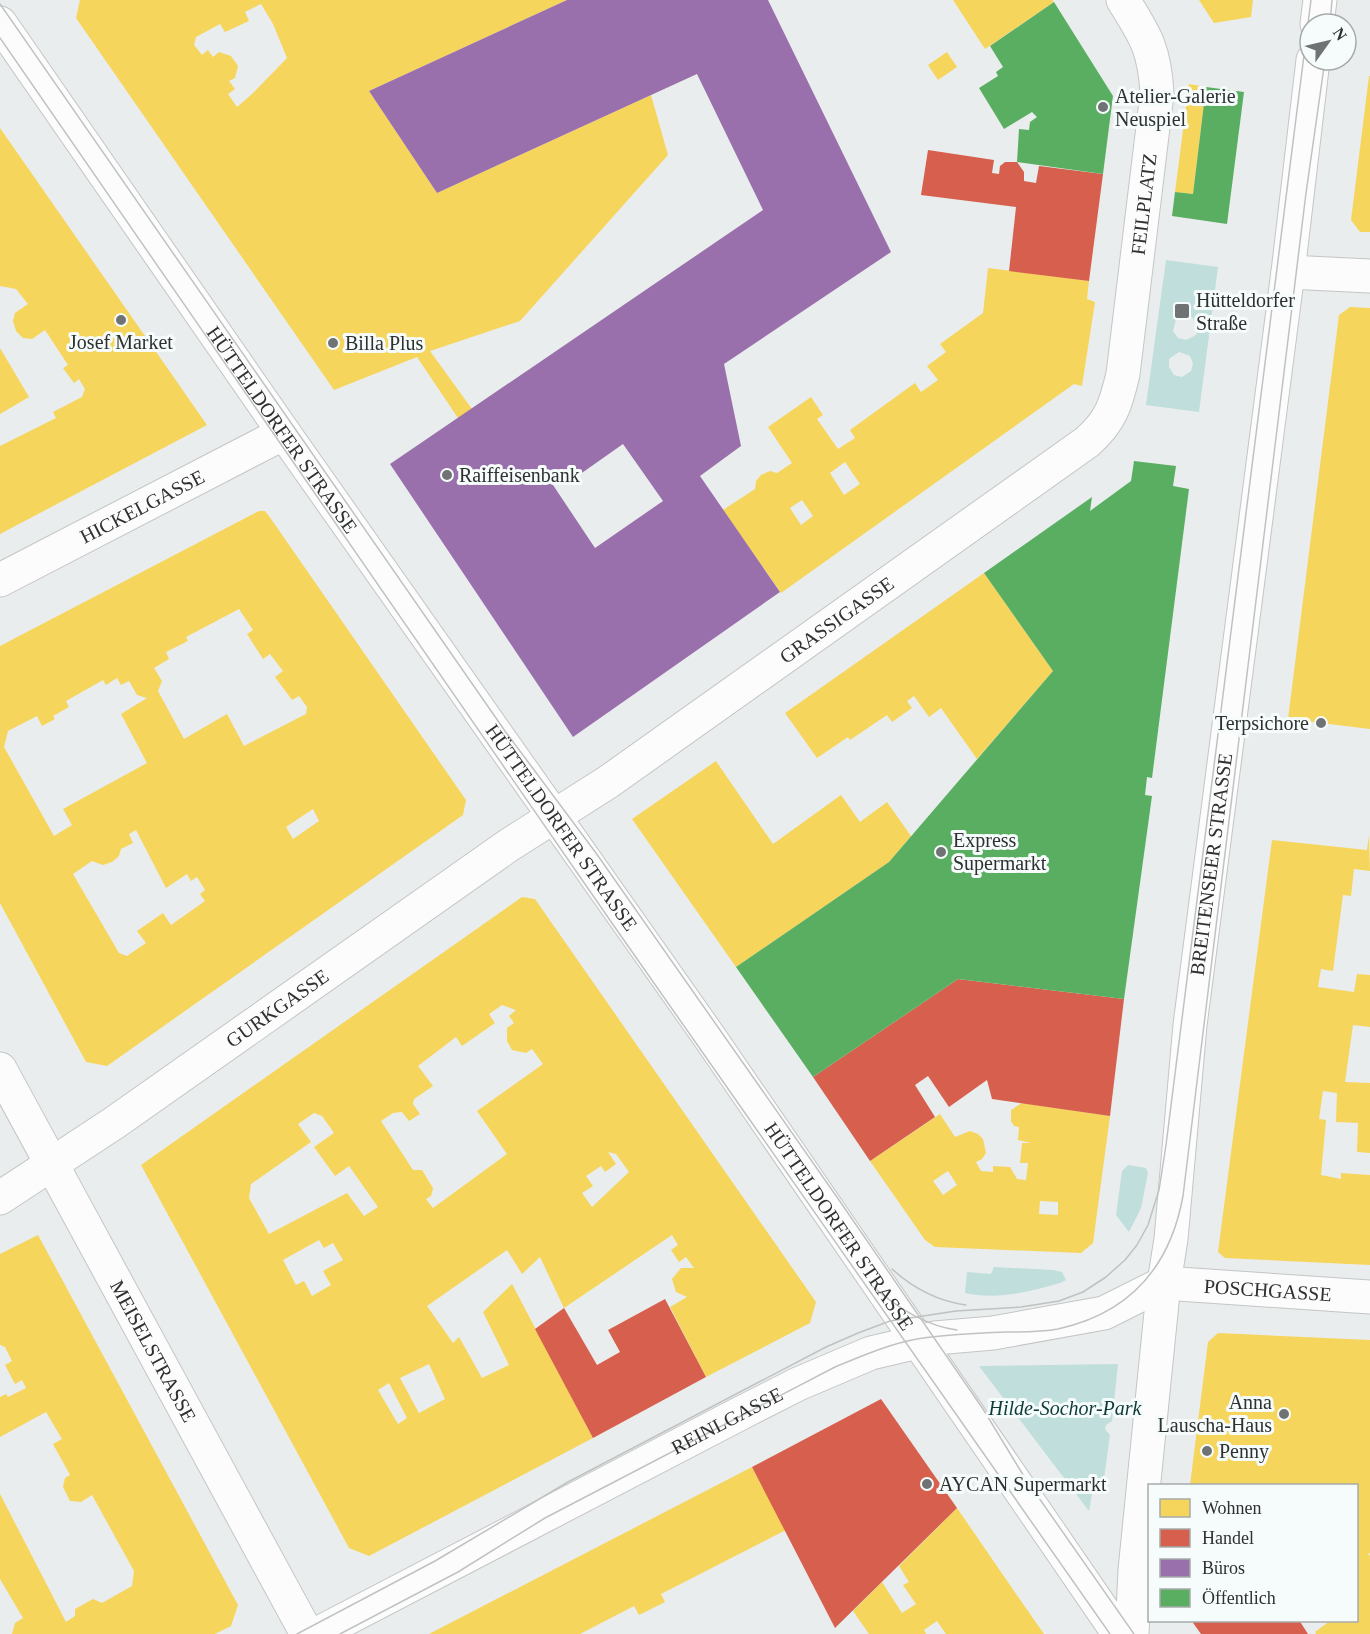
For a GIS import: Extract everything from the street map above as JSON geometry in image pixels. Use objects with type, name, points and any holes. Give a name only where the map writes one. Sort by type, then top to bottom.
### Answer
[{"type":"street","name":"FEILPLATZ","points":[[1111,415],[1124,374],[1157,94],[1153,59],[1148,40],[1123,0]]},
{"type":"street","name":"HÜTTELDORFER STRASSE","points":[[0,23],[284,433],[808,1179],[917,1342],[1119,1634]]},
{"type":"street","name":"BREITENSEER STRASSE","points":[[1132,1634],[1135,1570],[1164,1283],[1171,1239],[1190,1025],[1288,272],[1312,72]]},
{"type":"street","points":[[1288,272],[1370,276]]},
{"type":"street","name":"GRASSIGASSE","points":[[553,816],[608,782],[1087,442],[1111,415]]},
{"type":"street","name":"HICKELGASSE","points":[[0,580],[284,433]]},
{"type":"street","name":"GURKGASSE","points":[[0,1198],[53,1165],[553,816]]},
{"type":"street","name":"MEISELSTRASSE","points":[[0,1069],[307,1634]]},
{"type":"street","name":"POSCHGASSE","points":[[1164,1283],[1370,1297]]},
{"type":"street","name":"REINLGASSE","points":[[317,1634],[798,1384],[871,1353],[935,1338],[993,1333],[1104,1313],[1164,1283]]},
{"type":"green space","points":[[1166,260],[1218,267],[1199,412],[1146,405]],"holes":[[[1184,315],[1192,317],[1198,327],[1196,335],[1186,340],[1178,338],[1173,331],[1176,319]],[[1179,352],[1190,356],[1193,363],[1191,371],[1182,377],[1174,375],[1169,367],[1169,359]]]},
{"type":"green space","points":[[1128,1165],[1146,1168],[1148,1173],[1141,1208],[1129,1232],[1116,1215],[1122,1171]]},
{"type":"green space","points":[[994,1267],[1053,1270],[1062,1272],[1066,1280],[1013,1294],[989,1296],[965,1293],[967,1272],[991,1274]]},
{"type":"green space","name":"Hilde-Sochor-Park","points":[[1118,1364],[1112,1421],[1106,1425],[1105,1429],[1110,1435],[1102,1493],[1092,1494],[1089,1511],[979,1366]]},
{"type":"building: Wohnen","points":[[80,0],[567,0],[369,91],[437,193],[651,95],[668,155],[520,321],[430,351],[472,409],[458,418],[417,357],[334,390],[76,18]],"holes":[[[261,4],[273,24],[287,58],[237,107],[228,94],[235,89],[229,81],[235,78],[238,66],[231,56],[219,52],[213,57],[208,50],[202,55],[194,45],[196,37],[220,24],[225,32],[249,21],[245,12]]]},
{"type":"building: Wohnen","points":[[953,0],[1052,0],[1054,2],[985,49]]},
{"type":"building: Wohnen","points":[[1199,0],[1253,0],[1251,17],[1214,23]]},
{"type":"building: Wohnen","points":[[947,52],[957,67],[938,80],[928,65]]},
{"type":"building: Wohnen","points":[[1369,76],[1370,232],[1360,232],[1351,220]]},
{"type":"building: Wohnen","points":[[1189,84],[1206,87],[1193,194],[1175,192]]},
{"type":"building: Wohnen","points":[[0,128],[207,425],[0,534],[0,446],[56,418],[53,412],[82,397],[85,389],[79,379],[74,383],[63,368],[68,365],[45,330],[32,339],[23,338],[16,331],[13,321],[15,313],[28,304],[16,289],[0,286]]},
{"type":"building: Wohnen","points":[[988,268],[1089,281],[1087,299],[1095,302],[1082,386],[1074,384],[781,593],[723,510],[755,489],[756,481],[761,475],[770,471],[777,473],[792,463],[768,427],[811,397],[823,415],[817,419],[838,449],[855,438],[850,430],[915,383],[921,392],[938,380],[927,366],[946,352],[940,344],[983,313]],"holes":[[[845,462],[860,484],[844,495],[830,473]],[[802,500],[813,516],[801,525],[790,508]]]},
{"type":"building: Wohnen","points":[[1350,307],[1370,308],[1370,729],[1288,719],[1339,315]]},
{"type":"building: Wohnen","points":[[0,348],[29,397],[0,414]]},
{"type":"building: Wohnen","points":[[259,511],[265,511],[466,800],[463,815],[107,1066],[86,1062],[0,903],[0,646]],"holes":[[[239,609],[253,630],[247,634],[263,659],[270,654],[283,671],[275,677],[292,700],[299,696],[307,707],[306,714],[244,746],[227,714],[184,739],[158,691],[162,681],[154,668],[169,659],[166,652],[188,641],[186,637]],[[117,678],[121,685],[129,681],[137,695],[147,698],[121,714],[147,763],[63,809],[72,825],[54,836],[4,747],[8,731],[37,716],[42,726],[55,719],[53,716],[69,707],[66,701],[103,680],[106,685]],[[313,809],[319,821],[293,839],[286,827]],[[136,830],[166,888],[187,874],[191,881],[197,877],[205,890],[200,894],[205,901],[171,925],[163,913],[137,931],[146,943],[127,956],[119,953],[73,874],[92,861],[103,865],[112,862],[119,856],[121,849],[133,843],[129,834]]]},
{"type":"building: Wohnen","points":[[984,573],[1053,671],[977,759],[941,708],[929,717],[914,696],[907,701],[912,708],[892,722],[887,715],[850,740],[848,737],[817,758],[785,713]]},
{"type":"building: Wohnen","points":[[716,761],[773,844],[841,795],[860,822],[887,802],[911,836],[889,862],[736,967],[632,819]]},
{"type":"building: Wohnen","points":[[1369,835],[1370,871],[1354,869],[1351,896],[1343,895],[1333,971],[1321,969],[1318,987],[1354,992],[1357,974],[1370,975],[1370,1027],[1353,1025],[1345,1082],[1370,1083],[1370,1153],[1357,1152],[1358,1123],[1336,1122],[1337,1093],[1323,1091],[1319,1119],[1326,1120],[1321,1175],[1341,1179],[1341,1173],[1370,1175],[1370,1265],[1225,1258],[1218,1252],[1272,840],[1367,850]]},
{"type":"building: Wohnen","points":[[522,897],[535,899],[816,1302],[810,1323],[706,1377],[670,1307],[687,1297],[676,1292],[672,1279],[681,1268],[694,1268],[686,1257],[679,1262],[671,1250],[678,1245],[672,1235],[564,1308],[540,1257],[522,1274],[507,1250],[427,1306],[453,1343],[459,1337],[482,1378],[509,1365],[483,1312],[512,1284],[593,1438],[369,1556],[349,1548],[141,1165]],"holes":[[[502,1005],[516,1010],[509,1016],[514,1023],[507,1028],[507,1041],[512,1050],[526,1053],[532,1049],[543,1064],[477,1111],[507,1154],[433,1208],[426,1199],[431,1196],[433,1188],[422,1170],[413,1170],[381,1121],[393,1113],[402,1112],[409,1121],[420,1114],[413,1104],[414,1099],[433,1086],[418,1066],[456,1037],[462,1046],[495,1023],[489,1014]],[[314,1113],[322,1116],[334,1133],[314,1147],[335,1176],[349,1166],[378,1207],[364,1216],[347,1193],[269,1234],[249,1198],[251,1184],[311,1142],[298,1124]],[[608,1152],[616,1154],[629,1172],[592,1207],[582,1193],[593,1186],[586,1176],[601,1166],[605,1172],[616,1164]],[[319,1240],[324,1248],[333,1243],[343,1260],[323,1271],[331,1285],[312,1296],[304,1281],[296,1285],[283,1260]],[[429,1364],[445,1399],[419,1413],[400,1378]],[[389,1383],[407,1418],[398,1424],[378,1390]]]},
{"type":"building: Wohnen","points":[[1022,1103],[1110,1116],[1093,1243],[1081,1253],[935,1247],[925,1240],[870,1161],[940,1114],[955,1137],[970,1131],[983,1139],[986,1153],[976,1162],[981,1171],[993,1172],[993,1166],[1010,1167],[1017,1179],[1026,1180],[1028,1163],[1020,1163],[1022,1143],[1031,1143],[1018,1140],[1019,1127],[1014,1126],[1011,1121],[1011,1110]],"holes":[[[948,1171],[957,1185],[943,1195],[933,1181]],[[1040,1201],[1058,1202],[1058,1215],[1039,1214]]]},
{"type":"building: Wohnen","points":[[38,1235],[238,1605],[231,1626],[215,1634],[12,1634],[15,1623],[23,1618],[0,1579],[0,1494],[66,1622],[75,1616],[75,1609],[93,1599],[102,1603],[132,1586],[134,1571],[92,1495],[81,1502],[70,1501],[63,1487],[65,1478],[70,1475],[53,1444],[62,1439],[46,1412],[0,1437],[0,1397],[6,1394],[8,1397],[26,1388],[22,1380],[15,1384],[5,1365],[12,1361],[5,1347],[0,1345],[0,1254]]},
{"type":"building: Wohnen","name":"Anna Lauscha-Haus","points":[[1218,1333],[1370,1340],[1370,1553],[1368,1554],[1370,1556],[1370,1634],[1316,1634],[1315,1632],[1328,1622],[1358,1622],[1358,1484],[1190,1484],[1208,1342]]},
{"type":"building: Wohnen","points":[[752,1467],[786,1530],[661,1594],[665,1602],[639,1615],[634,1606],[580,1634],[429,1634]]},
{"type":"building: Wohnen","points":[[957,1508],[1044,1634],[946,1634],[937,1621],[924,1630],[926,1634],[869,1634],[853,1611],[882,1582],[902,1613],[916,1604],[903,1585],[909,1582],[899,1566]]},
{"type":"building: Handel","points":[[928,150],[994,160],[992,173],[999,174],[1000,166],[1005,162],[1017,162],[1024,172],[1024,181],[1036,183],[1039,166],[1103,174],[1089,281],[1009,271],[1016,207],[921,195]]},
{"type":"building: Handel","points":[[958,979],[1124,999],[1110,1116],[992,1099],[987,1080],[949,1107],[928,1076],[915,1085],[935,1117],[870,1161],[813,1077]]},
{"type":"building: Handel","points":[[665,1299],[706,1377],[593,1438],[535,1329],[564,1308],[597,1365],[620,1352],[608,1330]]},
{"type":"building: Handel","points":[[881,1399],[957,1508],[835,1628],[752,1467]]},
{"type":"building: Handel","points":[[1192,1622],[1300,1622],[1308,1634],[1201,1634]]},
{"type":"building: Büros","points":[[567,0],[768,0],[891,252],[724,364],[741,446],[700,476],[780,592],[573,737],[390,464],[763,210],[697,74],[437,193],[369,91]],"holes":[[[623,444],[663,501],[595,548],[551,482],[563,474],[569,482]]]},
{"type":"building: Öffentlich","points":[[1054,2],[1113,96],[1103,174],[1017,162],[1019,129],[1029,130],[1030,122],[1037,117],[1032,112],[1004,129],[979,88],[998,76],[996,72],[1003,67],[990,46]]},
{"type":"building: Öffentlich","points":[[1206,87],[1244,92],[1227,224],[1172,216],[1175,192],[1193,194]]},
{"type":"building: Öffentlich","points":[[1134,461],[1176,466],[1173,486],[1189,489],[1152,778],[1147,777],[1145,795],[1152,796],[1124,999],[958,979],[813,1077],[736,967],[889,862],[1053,671],[984,573],[1092,497],[1090,511],[1131,481]]},
{"type":"tram line","points":[[297,1634],[435,1561],[568,1482],[826,1347],[890,1321],[956,1311],[1021,1307],[1059,1301],[1083,1292],[1106,1277],[1125,1260],[1137,1245],[1148,1225],[1159,1190],[1166,1145],[1311,0]]},
{"type":"tram line","points":[[1331,12],[1332,0]]},
{"type":"tram line","points":[[0,4],[505,731],[596,853],[839,1200],[983,1409],[1025,1478],[1134,1634]]},
{"type":"tram line","points":[[0,38],[614,926],[1110,1634]]},
{"type":"tram line","points":[[340,1634],[458,1572],[545,1518],[835,1367],[886,1347],[917,1339],[963,1334],[1046,1331],[1084,1322],[1126,1299],[1157,1265],[1177,1221],[1183,1196],[1306,193],[1323,72]]},
{"type":"tram line","points":[[892,1269],[926,1293],[966,1305]]},
{"type":"tram line","points":[[871,1285],[922,1320],[957,1330]]},
{"type":"place","name":"Atelier-Galerie Neuspiel","points":[[1103,107]]},
{"type":"place","name":"Hütteldorfer Straße","points":[[1182,311]]},
{"type":"place","name":"Josef Market","points":[[121,320]]},
{"type":"place","name":"Billa Plus","points":[[333,343]]},
{"type":"place","name":"Raiffeisenbank","points":[[447,475]]},
{"type":"place","name":"Terpsichore","points":[[1321,723]]},
{"type":"place","name":"Express Supermarkt","points":[[941,852]]},
{"type":"place","name":"Anna Lauscha-Haus","points":[[1284,1414]]},
{"type":"place","name":"Penny","points":[[1207,1451]]},
{"type":"place","name":"AYCAN Supermarkt","points":[[927,1484]]}]
